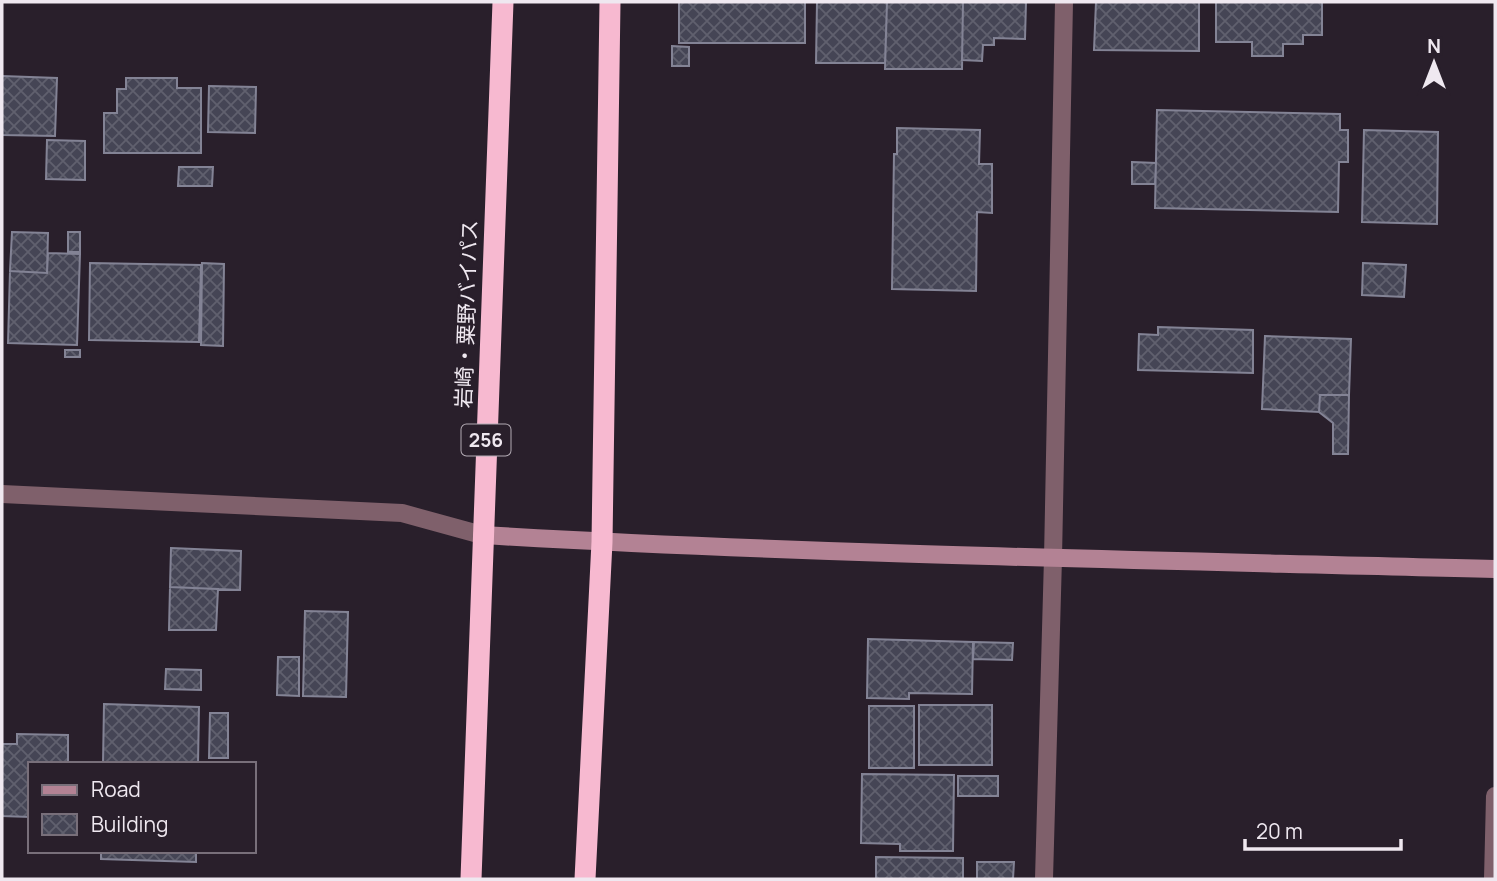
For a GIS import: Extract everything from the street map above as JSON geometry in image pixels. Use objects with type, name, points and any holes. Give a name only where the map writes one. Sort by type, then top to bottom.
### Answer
[{"type":"highway","name":"岩崎・粟野バイパス","points":[[471,879],[503,2]]},
{"type":"highway","points":[[585,879],[601,542],[610,2]]},
{"type":"street","points":[[1044,879],[1065,2]]},
{"type":"street","points":[[2,494],[402,513],[482,535],[601,542],[1053,558],[1495,569]]},
{"type":"street","points":[[1493,879],[1495,796]]},
{"type":"building","points":[[679,2],[805,2],[805,43],[679,43]]},
{"type":"building","points":[[817,2],[887,2],[885,63],[816,63]]},
{"type":"building","points":[[887,2],[963,2],[962,69],[885,69]]},
{"type":"building","points":[[963,2],[1026,2],[1025,39],[994,38],[994,45],[983,45],[982,61],[962,60]]},
{"type":"building","points":[[1096,2],[1199,2],[1199,51],[1094,50]]},
{"type":"building","points":[[1216,2],[1322,2],[1322,35],[1303,35],[1303,44],[1283,44],[1283,56],[1252,56],[1252,42],[1216,42]]},
{"type":"building","points":[[672,46],[689,47],[689,66],[672,66]]},
{"type":"building","points":[[2,76],[57,78],[55,136],[2,135]]},
{"type":"building","points":[[126,78],[177,78],[177,88],[201,88],[201,153],[104,153],[104,113],[117,113],[117,89],[126,89]]},
{"type":"building","points":[[209,86],[256,87],[255,133],[208,132]]},
{"type":"building","points":[[1157,110],[1340,114],[1340,130],[1348,130],[1348,162],[1339,162],[1338,212],[1155,208]]},
{"type":"building","points":[[897,128],[980,130],[979,164],[992,164],[992,213],[977,212],[976,291],[892,289],[894,154],[897,154]]},
{"type":"building","points":[[1364,130],[1438,132],[1437,224],[1362,222]]},
{"type":"building","points":[[47,140],[85,141],[85,180],[46,179]]},
{"type":"building","points":[[1132,162],[1156,163],[1155,184],[1132,184]]},
{"type":"building","points":[[179,167],[213,167],[212,186],[178,186]]},
{"type":"building","points":[[12,232],[48,233],[47,273],[10,271]]},
{"type":"building","points":[[68,232],[80,232],[80,252],[68,252]]},
{"type":"building","points":[[48,253],[80,254],[77,345],[8,343],[10,271],[47,273]]},
{"type":"building","points":[[90,263],[201,265],[199,342],[89,340]]},
{"type":"building","points":[[202,263],[224,264],[223,346],[201,345]]},
{"type":"building","points":[[1363,263],[1406,265],[1404,297],[1362,295]]},
{"type":"building","points":[[1158,327],[1253,330],[1253,373],[1138,370],[1139,334],[1158,335]]},
{"type":"building","points":[[1265,336],[1351,339],[1349,395],[1320,395],[1319,412],[1262,409]]},
{"type":"building","points":[[65,350],[80,350],[80,357],[65,357]]},
{"type":"building","points":[[1320,395],[1349,395],[1348,454],[1333,454],[1333,423],[1319,412]]},
{"type":"building","points":[[171,548],[241,551],[240,590],[170,587]]},
{"type":"building","points":[[170,587],[218,589],[216,630],[169,630]]},
{"type":"building","points":[[305,611],[348,612],[346,697],[303,696]]},
{"type":"building","points":[[868,639],[973,642],[972,694],[909,693],[909,699],[867,698]]},
{"type":"building","points":[[974,642],[1013,643],[1012,660],[973,659]]},
{"type":"building","points":[[278,657],[299,657],[299,696],[277,695]]},
{"type":"building","points":[[166,669],[201,670],[201,690],[165,689]]},
{"type":"building","points":[[104,704],[199,707],[198,762],[103,762]]},
{"type":"building","points":[[919,705],[992,705],[992,765],[919,765]]},
{"type":"building","points":[[869,706],[914,706],[914,768],[869,768]]},
{"type":"building","points":[[210,713],[228,713],[228,758],[209,758]]},
{"type":"building","points":[[17,734],[68,735],[68,762],[28,762],[28,817],[2,816],[2,744],[17,744]]},
{"type":"building","points":[[862,774],[954,775],[953,851],[900,851],[900,844],[861,843]]},
{"type":"building","points":[[958,776],[998,776],[998,796],[958,796]]},
{"type":"building","points":[[101,853],[196,853],[196,862],[101,859]]},
{"type":"building","points":[[876,857],[963,858],[963,879],[876,879]]},
{"type":"building","points":[[977,862],[1014,862],[1013,879],[977,879]]}]
